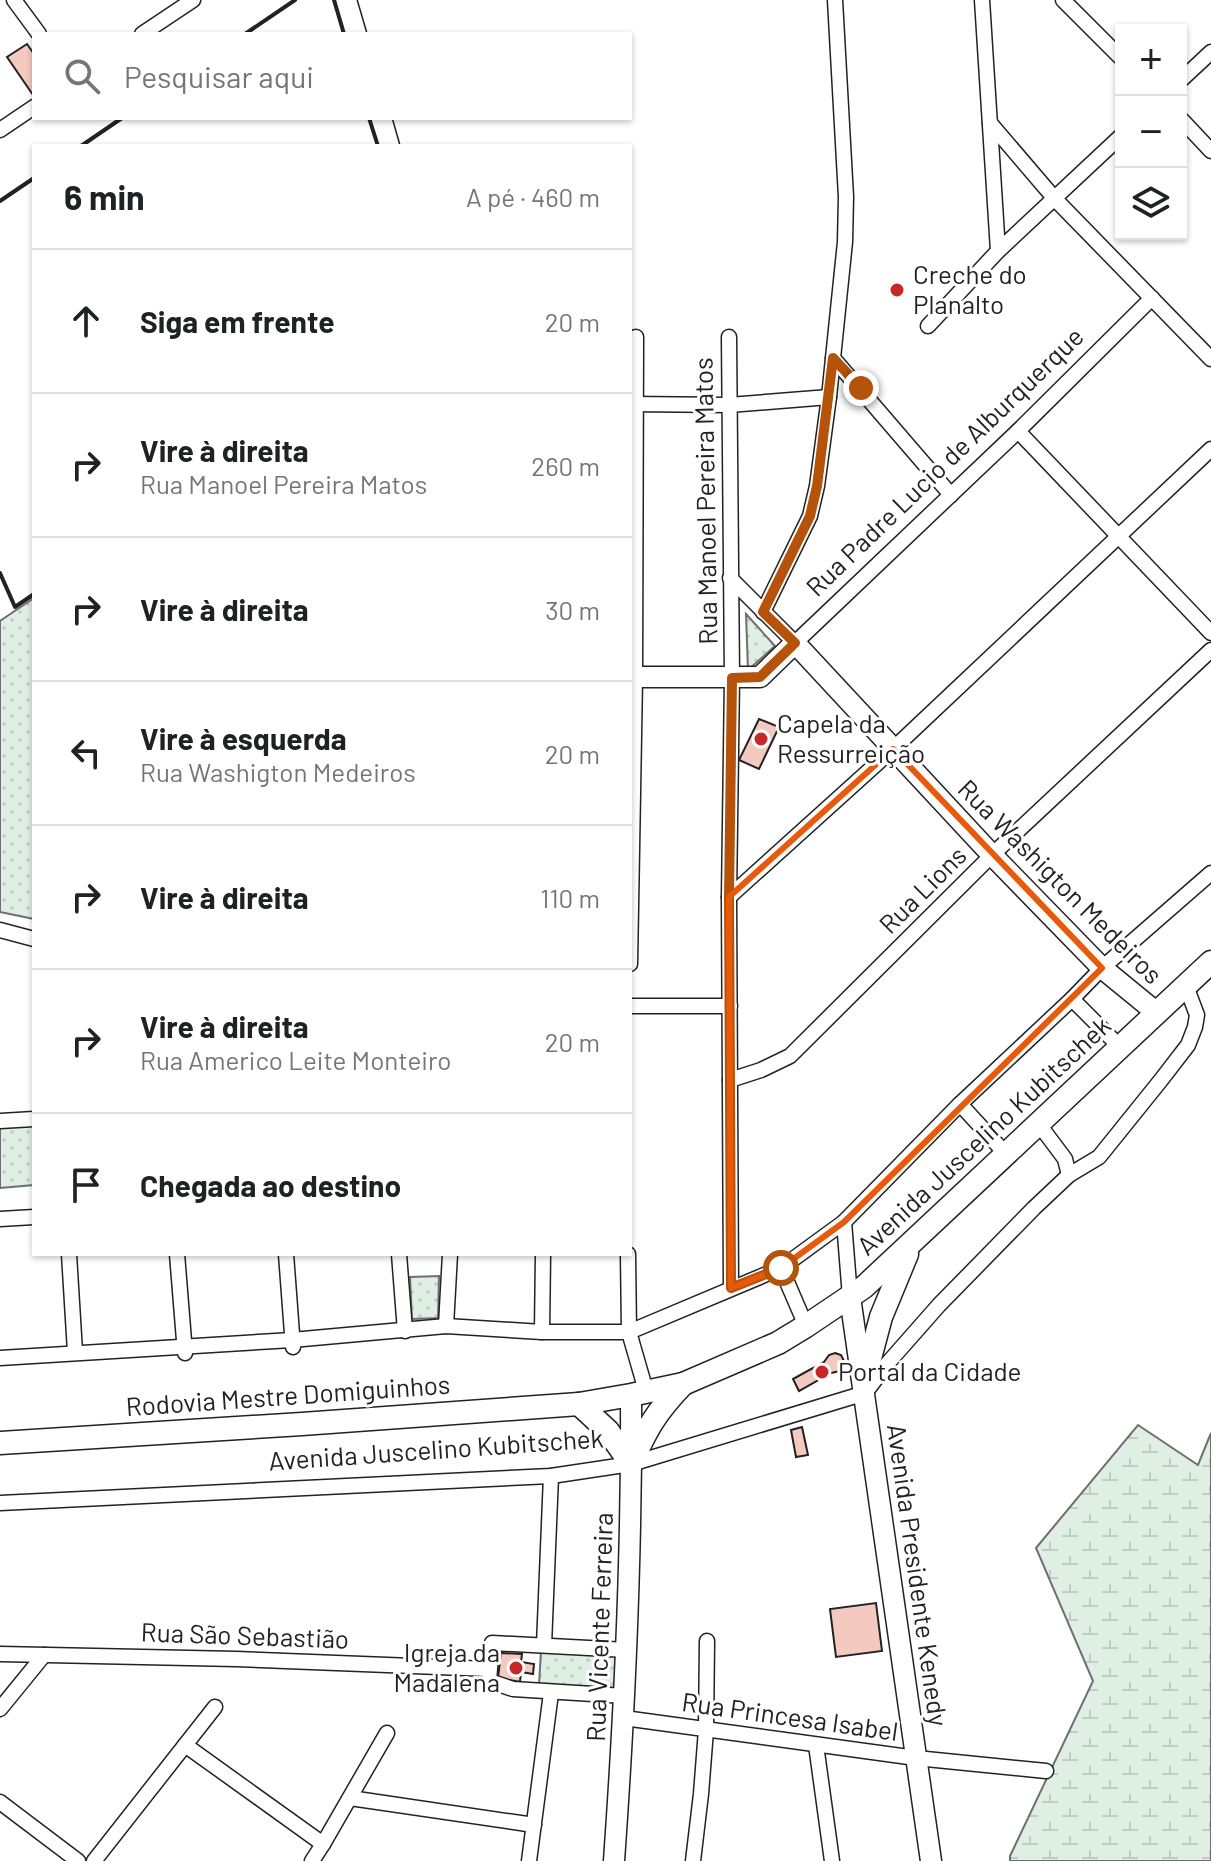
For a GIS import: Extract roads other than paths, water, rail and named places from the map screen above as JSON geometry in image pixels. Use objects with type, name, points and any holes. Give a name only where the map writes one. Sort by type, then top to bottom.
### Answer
[{"type":"main road","name":"Avenida Juscelino Kubitschek","points":[[579,1404],[683,1384],[778,1343],[850,1297],[911,1245],[1197,975]]},
{"type":"main road","points":[[864,1387],[881,1317],[911,1245]]},
{"type":"main road","points":[[631,1464],[650,1423],[683,1384]]},
{"type":"main road","points":[[579,1404],[608,1431],[631,1464]]},
{"type":"main road","name":"Rodovia Mestre Domiguinhos","points":[[0,1443],[579,1404]]},
{"type":"street","points":[[14,0],[38,32]]},
{"type":"street","points":[[145,32],[193,0]]},
{"type":"street","points":[[346,0],[355,32]]},
{"type":"street","points":[[763,612],[810,516],[829,397],[845,242],[846,197],[835,0]]},
{"type":"street","points":[[982,0],[998,251]]},
{"type":"street","points":[[1063,0],[1115,52]]},
{"type":"street","points":[[1187,74],[1211,52]]},
{"type":"street","points":[[0,130],[32,108]]},
{"type":"street","points":[[382,120],[388,144]]},
{"type":"street","points":[[990,123],[1055,199],[1211,359]]},
{"type":"street","points":[[1187,125],[1211,151]]},
{"type":"street","points":[[928,326],[998,251],[1115,142]]},
{"type":"street","name":"Rua Padre Lucio de Alburquerque","points":[[632,678],[760,677],[1018,431],[1152,298]]},
{"type":"street","points":[[632,678],[636,337]]},
{"type":"street","name":"Rua Manoel Pereira Matos","points":[[729,337],[731,1288]]},
{"type":"street","points":[[833,358],[951,495]]},
{"type":"street","points":[[633,404],[729,405],[829,397]]},
{"type":"street","points":[[1018,431],[1211,633]]},
{"type":"street","points":[[729,897],[893,749],[1211,449]]},
{"type":"street","name":"Rua Washigton Medeiros","points":[[730,578],[1102,968],[1157,1013]]},
{"type":"street","name":"Rua Lions","points":[[730,1080],[790,1056],[992,855],[1211,650]]},
{"type":"street","points":[[0,1358],[75,1352],[293,1344],[446,1326],[542,1332],[629,1332],[781,1268],[844,1222],[960,1104],[1102,968],[1211,873]]},
{"type":"street","points":[[0,930],[32,938]]},
{"type":"street","points":[[864,1387],[939,1305],[1069,1175],[1099,1157],[1188,1045],[1197,1015],[1197,975]]},
{"type":"street","points":[[1072,999],[1120,1047]]},
{"type":"street","points":[[632,1006],[730,1006]]},
{"type":"street","points":[[960,1104],[1005,1153]]},
{"type":"street","points":[[0,1121],[32,1119]]},
{"type":"street","points":[[1038,1123],[1065,1159],[1069,1175]]},
{"type":"street","points":[[0,1219],[32,1217]]},
{"type":"street","points":[[844,1222],[850,1297]]},
{"type":"street","points":[[69,1256],[75,1352]]},
{"type":"street","points":[[177,1256],[184,1350]]},
{"type":"street","points":[[286,1256],[293,1344]]},
{"type":"street","points":[[399,1256],[405,1331]]},
{"type":"street","points":[[446,1326],[450,1256]]},
{"type":"street","points":[[542,1332],[543,1256]]},
{"type":"street","name":"Rua Vicente Ferreira","points":[[614,1861],[627,1650],[631,1464],[638,1393],[629,1332],[628,1256]]},
{"type":"street","points":[[781,1268],[806,1326]]},
{"type":"street","name":"Avenida Presidente Kenedy","points":[[850,1297],[931,1861]]},
{"type":"street","name":"Avenida Juscelino Kubitschek","points":[[0,1503],[551,1476],[631,1464],[864,1387]]},
{"type":"street","points":[[544,1645],[551,1476]]},
{"type":"street","points":[[693,1861],[706,1730],[707,1641]]},
{"type":"street","points":[[625,1696],[513,1689],[489,1681],[489,1669],[492,1643],[627,1650]]},
{"type":"street","name":"Rua São Sebastião","points":[[0,1654],[489,1669]]},
{"type":"street","points":[[0,1709],[44,1655]]},
{"type":"street","points":[[529,1861],[551,1693]]},
{"type":"street","points":[[94,1861],[215,1707]]},
{"type":"street","name":"Rua Princesa Isabel","points":[[624,1718],[916,1758],[1046,1771]]},
{"type":"street","points":[[312,1861],[387,1733]]},
{"type":"street","points":[[185,1745],[323,1844]]},
{"type":"street","points":[[816,1745],[832,1861]]},
{"type":"street","points":[[350,1798],[534,1825]]},
{"type":"street","points":[[0,1802],[78,1861]]},
{"type":"place","name":"Creche do Planalto","points":[[897,290]]},
{"type":"place","name":"Capela da Ressurreição","points":[[761,739]]},
{"type":"place","name":"Portal da Cidade","points":[[822,1372]]},
{"type":"place","name":"Igreja da Madalena","points":[[516,1668]]}]
